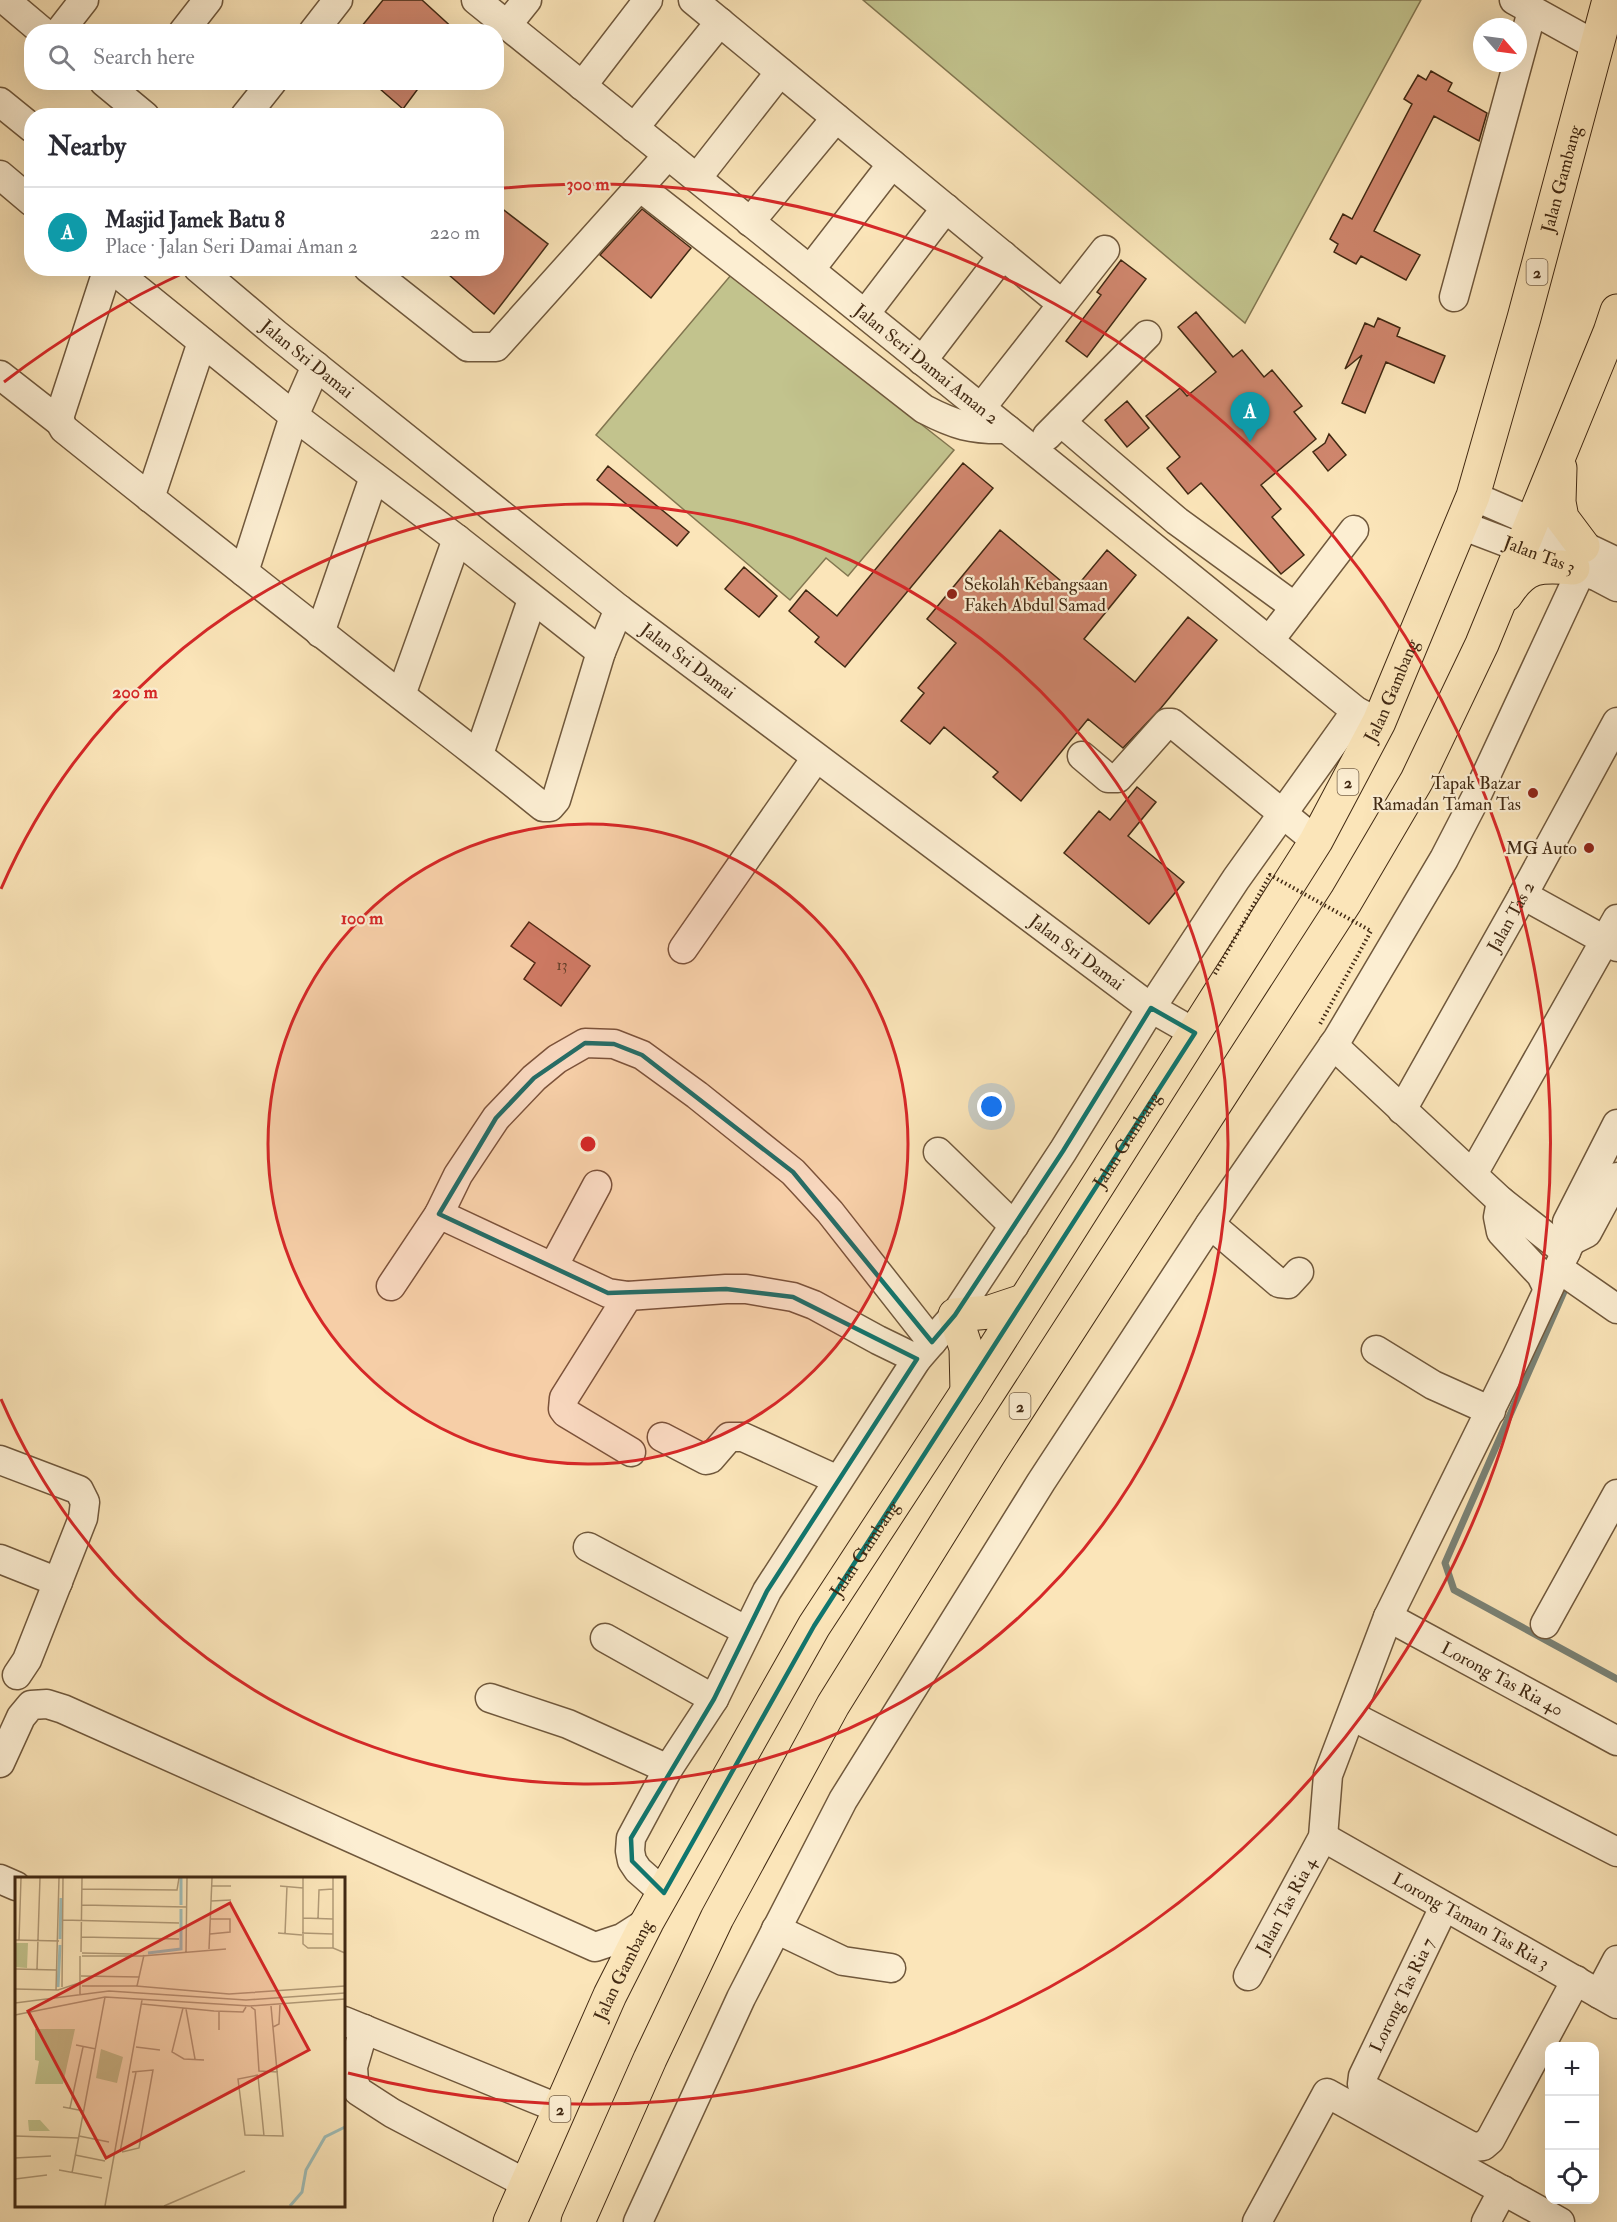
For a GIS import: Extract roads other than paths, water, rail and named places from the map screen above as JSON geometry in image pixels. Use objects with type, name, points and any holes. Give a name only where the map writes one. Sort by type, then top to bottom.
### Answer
[{"type":"highway","name":"Jalan Gambang","points":[[510,2222],[610,1995],[647,1922],[814,1626],[967,1392],[1316,841],[1368,717],[1467,511],[1524,318],[1609,0]]},
{"type":"highway","name":"2","points":[[578,2222],[650,2059],[717,1918],[833,1705],[989,1454],[1346,901],[1416,780],[1497,609],[1617,311]]},
{"type":"highway","points":[[1497,609],[1513,585],[1528,570],[1579,561],[1562,518],[1559,502],[1562,452]]},
{"type":"highway","points":[[967,1392],[966,1348],[955,1315],[990,1312],[1023,1301]]},
{"type":"street","points":[[5,0],[34,24]]},
{"type":"street","points":[[65,24],[84,0]]},
{"type":"street","points":[[189,24],[208,0]]},
{"type":"street","points":[[319,24],[338,0]]},
{"type":"street","name":"Jalan Seri Damai Aman 2","points":[[476,0],[1269,641],[1368,717]]},
{"type":"street","points":[[507,25],[527,0]]},
{"type":"street","points":[[582,86],[648,0]]},
{"type":"street","points":[[693,0],[1062,304]]},
{"type":"street","points":[[1454,297],[1523,5],[1597,46]]},
{"type":"street","points":[[634,128],[720,22]]},
{"type":"street","points":[[697,178],[780,72]]},
{"type":"street","points":[[119,90],[138,100]]},
{"type":"street","points":[[251,108],[266,90]]},
{"type":"street","points":[[2,108],[24,123]]},
{"type":"street","points":[[750,222],[836,118]]},
{"type":"street","points":[[378,276],[468,347],[496,347],[668,155]]},
{"type":"street","points":[[810,270],[892,164]]},
{"type":"street","points":[[0,175],[24,195]]},
{"type":"street","points":[[640,187],[924,409],[950,422],[979,430],[1007,429]]},
{"type":"street","points":[[865,314],[946,208]]},
{"type":"street","points":[[981,408],[1105,250]]},
{"type":"street","points":[[922,361],[1003,255]]},
{"type":"street","points":[[60,422],[60,415],[106,276]]},
{"type":"street","points":[[119,276],[294,416],[457,539],[601,652]]},
{"type":"street","name":"Jalan Sri Damai","points":[[208,276],[619,609],[1150,1008],[1195,1033]]},
{"type":"street","points":[[1034,451],[1147,335]]},
{"type":"street","points":[[150,498],[202,342]]},
{"type":"street","points":[[244,572],[294,416],[316,366]]},
{"type":"street","points":[[0,375],[150,498],[320,633],[479,754],[543,807],[550,807],[556,800],[601,652],[619,609]]},
{"type":"street","points":[[1061,422],[1177,521],[1295,607]]},
{"type":"street","points":[[320,633],[374,477]]},
{"type":"street","name":"Jalan Tas 3","points":[[1467,511],[1579,561],[1617,587]]},
{"type":"street","points":[[1269,641],[1354,530]]},
{"type":"street","points":[[400,695],[457,539]]},
{"type":"street","points":[[638,2222],[741,1998],[843,1800],[1041,1482],[1210,1224],[1326,1035],[1444,859],[1476,797],[1579,561]]},
{"type":"street","name":"Jalan Tas 3","points":[[1579,561],[1617,562]]},
{"type":"street","points":[[479,754],[532,600]]},
{"type":"street","points":[[664,1893],[638,1870],[632,1861],[630,1851],[632,1838],[668,1769],[714,1699],[767,1592],[838,1479],[925,1350],[955,1315],[1014,1226],[1063,1151],[1150,1008],[1242,870],[1282,815],[1368,717]]},
{"type":"street","name":"Jalan Tas 2","points":[[1402,1110],[1617,722]]},
{"type":"street","points":[[1082,756],[1108,777],[1118,778],[1167,723],[1172,723],[1316,841]]},
{"type":"street","points":[[683,949],[816,758]]},
{"type":"street","points":[[1473,1174],[1613,935],[1523,895]]},
{"type":"street","points":[[1326,1035],[1402,1110],[1473,1174],[1561,1263],[1617,1309]]},
{"type":"street","points":[[391,1286],[439,1214],[458,1175],[496,1118],[534,1078],[557,1059],[585,1043],[614,1044],[642,1055],[697,1095],[793,1172],[830,1212],[925,1350]]},
{"type":"street","points":[[1561,1263],[1567,1222],[1617,1124]]},
{"type":"street","points":[[938,1152],[1014,1226]]},
{"type":"street","points":[[1323,1837],[1328,1775],[1388,1617],[1491,1411],[1561,1263],[1587,1233],[1617,1177]]},
{"type":"street","points":[[553,1267],[597,1185]]},
{"type":"street","points":[[1501,1202],[1498,1217],[1501,1232],[1541,1275],[1561,1263]]},
{"type":"street","points":[[439,1214],[608,1293],[628,1296],[746,1289],[793,1297],[814,1305],[878,1340],[925,1350]]},
{"type":"street","points":[[1210,1224],[1279,1283],[1288,1284],[1299,1272]]},
{"type":"street","points":[[628,1296],[564,1398],[563,1409],[631,1452]]},
{"type":"street","points":[[1376,1350],[1433,1385],[1491,1411]]},
{"type":"street","points":[[662,1437],[706,1460],[710,1459],[729,1437],[744,1437],[838,1479]]},
{"type":"street","points":[[0,1460],[79,1490],[84,1496],[83,1518],[27,1660],[9,1676],[32,1705]]},
{"type":"street","points":[[1545,1624],[1617,1494]]},
{"type":"street","points":[[588,1547],[747,1631]]},
{"type":"street","points":[[0,1559],[58,1582]]},
{"type":"street","name":"Lorong Tas Ria 40","points":[[1388,1617],[1617,1741]]},
{"type":"street","points":[[605,1638],[714,1699]]},
{"type":"street","points":[[490,1698],[568,1724],[668,1769]]},
{"type":"street","points":[[0,1763],[21,1717],[32,1705],[47,1704],[63,1709],[595,1947],[606,1971],[610,1995]]},
{"type":"street","points":[[1352,1716],[1617,1852]]},
{"type":"street","name":"Lorong Taman Tas Ria 3","points":[[1323,1837],[1597,1993]]},
{"type":"street","name":"Jalan Tas Ria 4","points":[[1248,1976],[1323,1837]]},
{"type":"street","points":[[0,1879],[15,1886]]},
{"type":"street","name":"Lorong Tas Ria 7","points":[[1444,1906],[1363,2076],[1362,2084],[1368,2090],[1473,2147],[1482,2146],[1490,2140],[1597,1993]]},
{"type":"street","points":[[595,1947],[622,1938],[647,1922]]},
{"type":"street","points":[[776,1929],[843,1961],[891,1968]]},
{"type":"street","points":[[1597,1993],[1617,1960]]},
{"type":"street","points":[[527,2184],[392,2113],[358,2091],[354,2082],[353,2067],[354,2025],[560,2109]]},
{"type":"street","points":[[1257,2222],[1327,2093],[1560,2222]]},
{"type":"street","points":[[1486,2222],[1503,2190]]},
{"type":"waterway","points":[[1566,1287],[1445,1563],[1454,1590],[1617,1679]]},
{"type":"place","name":"Masjid Jamek Batu 8","points":[[1250,442]]},
{"type":"place","name":"Sekolah Kebangsaan Fakeh Abdul Samad","points":[[952,594]]},
{"type":"place","name":"Tapak Bazar Ramadan Taman Tas","points":[[1533,793]]},
{"type":"place","name":"MG Auto","points":[[1589,848]]}]
